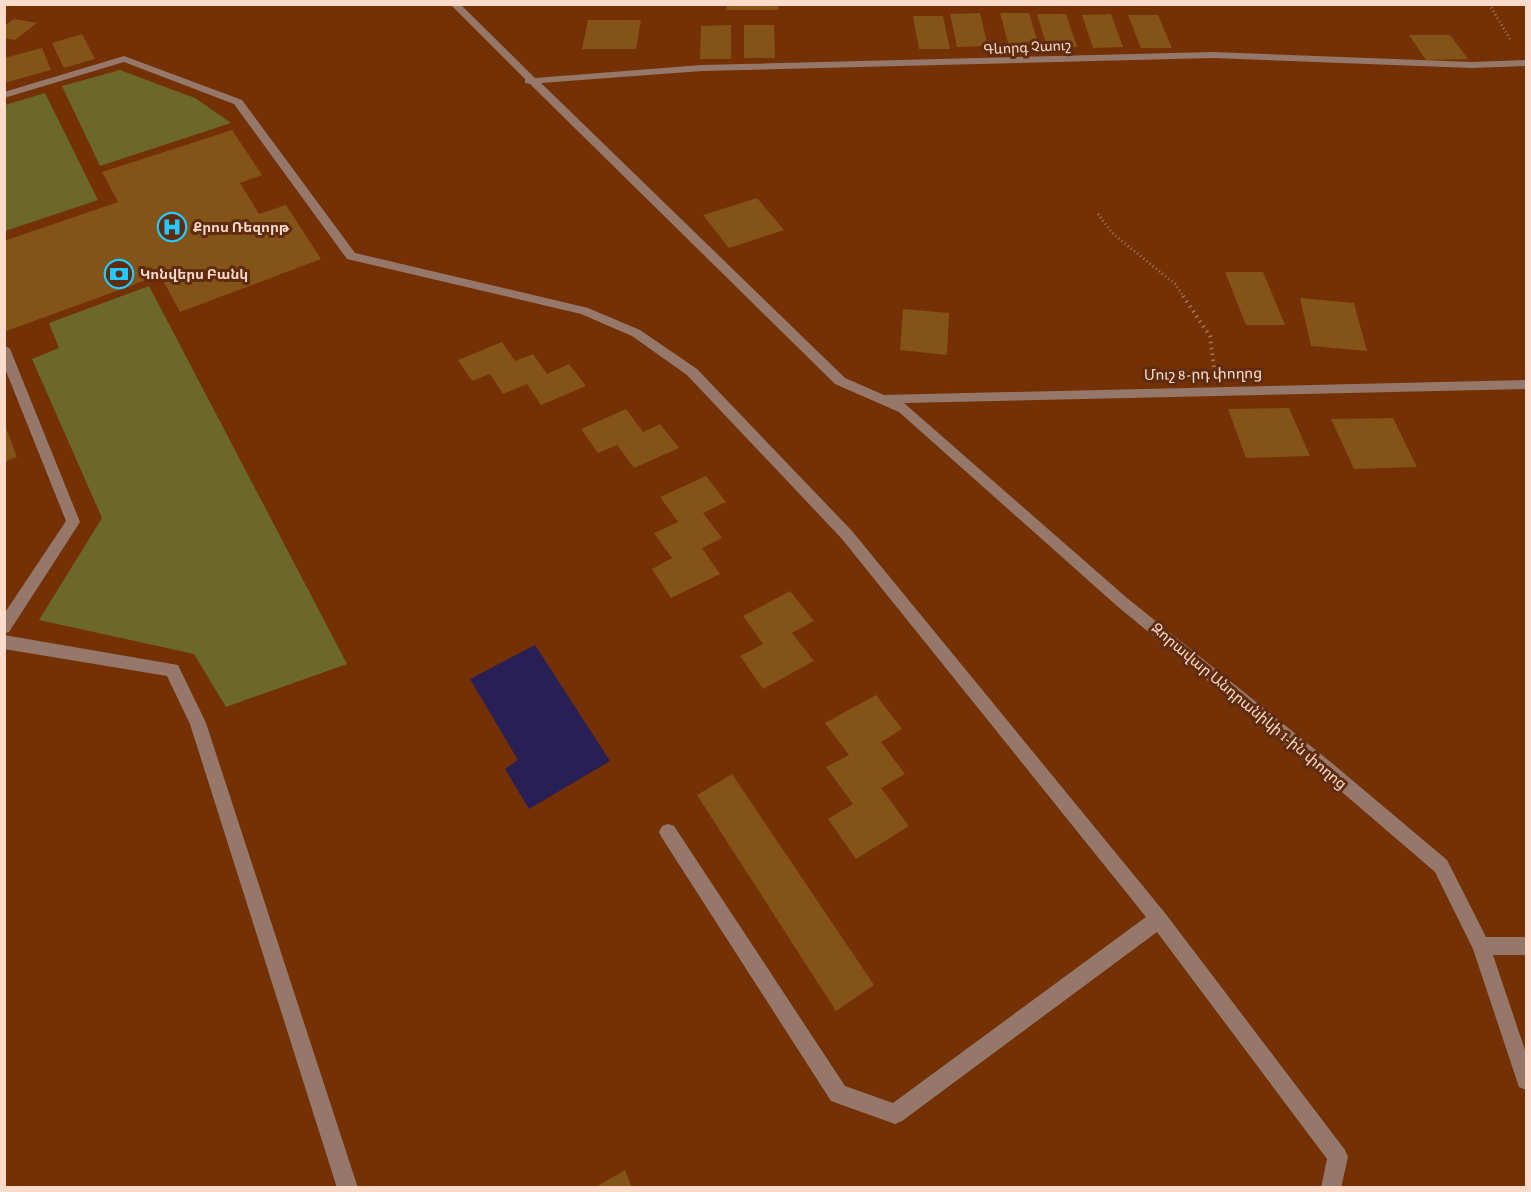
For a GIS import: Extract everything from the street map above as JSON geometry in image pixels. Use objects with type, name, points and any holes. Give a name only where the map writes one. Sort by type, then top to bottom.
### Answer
[{"type":"street","name":"Զորավար Անդրանիկի 1-ին փողոց","points":[[454,4],[530,81],[840,381],[904,409],[1122,602],[1327,769],[1441,867],[1481,946],[1527,1080]]},
{"type":"street","name":"Գևորգ Չաուշ","points":[[530,81],[702,68],[1213,55],[1472,65],[1526,63]]},
{"type":"street","points":[[4,95],[124,59],[238,102],[351,256],[584,311],[636,333],[692,372],[847,535],[1158,919],[1338,1157],[1331,1188]]},
{"type":"street","points":[[4,349],[73,522],[4,627]]},
{"type":"street","name":"Մուշ 8-րդ փողոց","points":[[881,399],[1527,384]]},
{"type":"street","points":[[4,642],[172,670],[198,723],[348,1188]]},
{"type":"street","points":[[668,832],[838,1094],[895,1114],[1158,919]]},
{"type":"street","points":[[1481,946],[1527,946]]},
{"type":"path","points":[[1489,4],[1526,63]]},
{"type":"path","points":[[1098,214],[1112,233],[1175,284],[1192,307],[1210,336],[1217,390]]},
{"type":"shaded area","points":[[120,70],[195,98],[231,123],[100,166],[62,86]]},
{"type":"shaded area","points":[[45,93],[98,200],[5,231],[5,105]]},
{"type":"shaded area","points":[[149,286],[347,664],[226,707],[194,654],[39,620],[102,518],[32,359],[59,348],[49,323]]},
{"type":"shaded area","points":[[535,645],[610,761],[529,809],[505,769],[518,760],[470,679]]},
{"type":"building","points":[[727,4],[779,4],[778,10],[726,10]]},
{"type":"building","points":[[980,13],[988,46],[957,47],[950,14]]},
{"type":"building","points":[[1000,13],[1029,13],[1039,46],[1009,46]]},
{"type":"building","points":[[1037,14],[1066,14],[1077,47],[1047,47]]},
{"type":"building","points":[[1111,14],[1123,47],[1093,48],[1082,15]]},
{"type":"building","points":[[1128,15],[1158,15],[1172,48],[1141,48]]},
{"type":"building","points":[[913,16],[943,16],[950,49],[919,49]]},
{"type":"building","points":[[14,19],[37,23],[15,40],[4,38],[4,26]]},
{"type":"building","points":[[588,20],[641,20],[636,49],[582,49]]},
{"type":"building","points":[[731,25],[731,59],[700,59],[701,26]]},
{"type":"building","points":[[744,25],[774,25],[775,58],[744,58]]},
{"type":"building","points":[[82,34],[95,59],[64,68],[52,43]]},
{"type":"building","points":[[1409,35],[1450,35],[1468,59],[1426,60]]},
{"type":"building","points":[[42,48],[51,70],[4,83],[4,58]]},
{"type":"building","name":"Քրոս Ռեզորթ","points":[[232,130],[262,175],[240,183],[259,214],[286,205],[321,259],[180,312],[160,275],[4,332],[4,241],[118,202],[102,172]]},
{"type":"building","points":[[757,198],[784,230],[729,248],[703,215]]},
{"type":"building","points":[[1225,272],[1263,272],[1285,325],[1246,325]]},
{"type":"building","points":[[1300,298],[1354,303],[1367,351],[1311,346]]},
{"type":"building","points":[[903,309],[949,313],[947,355],[900,350]]},
{"type":"building","points":[[502,342],[515,361],[533,354],[547,374],[569,364],[586,386],[541,405],[527,384],[503,394],[490,374],[472,381],[458,360]]},
{"type":"building","points":[[1289,408],[1310,456],[1246,458],[1228,409]]},
{"type":"building","points":[[626,409],[643,432],[660,424],[679,448],[634,468],[617,445],[598,453],[581,429]]},
{"type":"building","points":[[1393,418],[1417,467],[1354,469],[1331,419]]},
{"type":"building","points":[[4,423],[17,457],[4,462]]},
{"type":"building","points":[[706,476],[726,502],[703,513],[722,538],[702,548],[720,574],[671,598],[652,569],[672,558],[654,533],[678,522],[660,497]]},
{"type":"building","points":[[790,591],[814,621],[792,633],[814,661],[763,689],[740,656],[763,644],[743,616]]},
{"type":"building","points":[[876,695],[902,729],[881,742],[905,774],[881,788],[909,826],[856,859],[828,819],[853,804],[826,767],[849,755],[825,723]]},
{"type":"building","points":[[732,774],[874,985],[836,1011],[697,795]]},
{"type":"building","points":[[625,1170],[632,1188],[594,1188]]},
{"type":"place","name":"Քրոս Ռեզորթ","points":[[172,227]]},
{"type":"place","name":"Կոնվերս Բանկ","points":[[119,274]]}]
